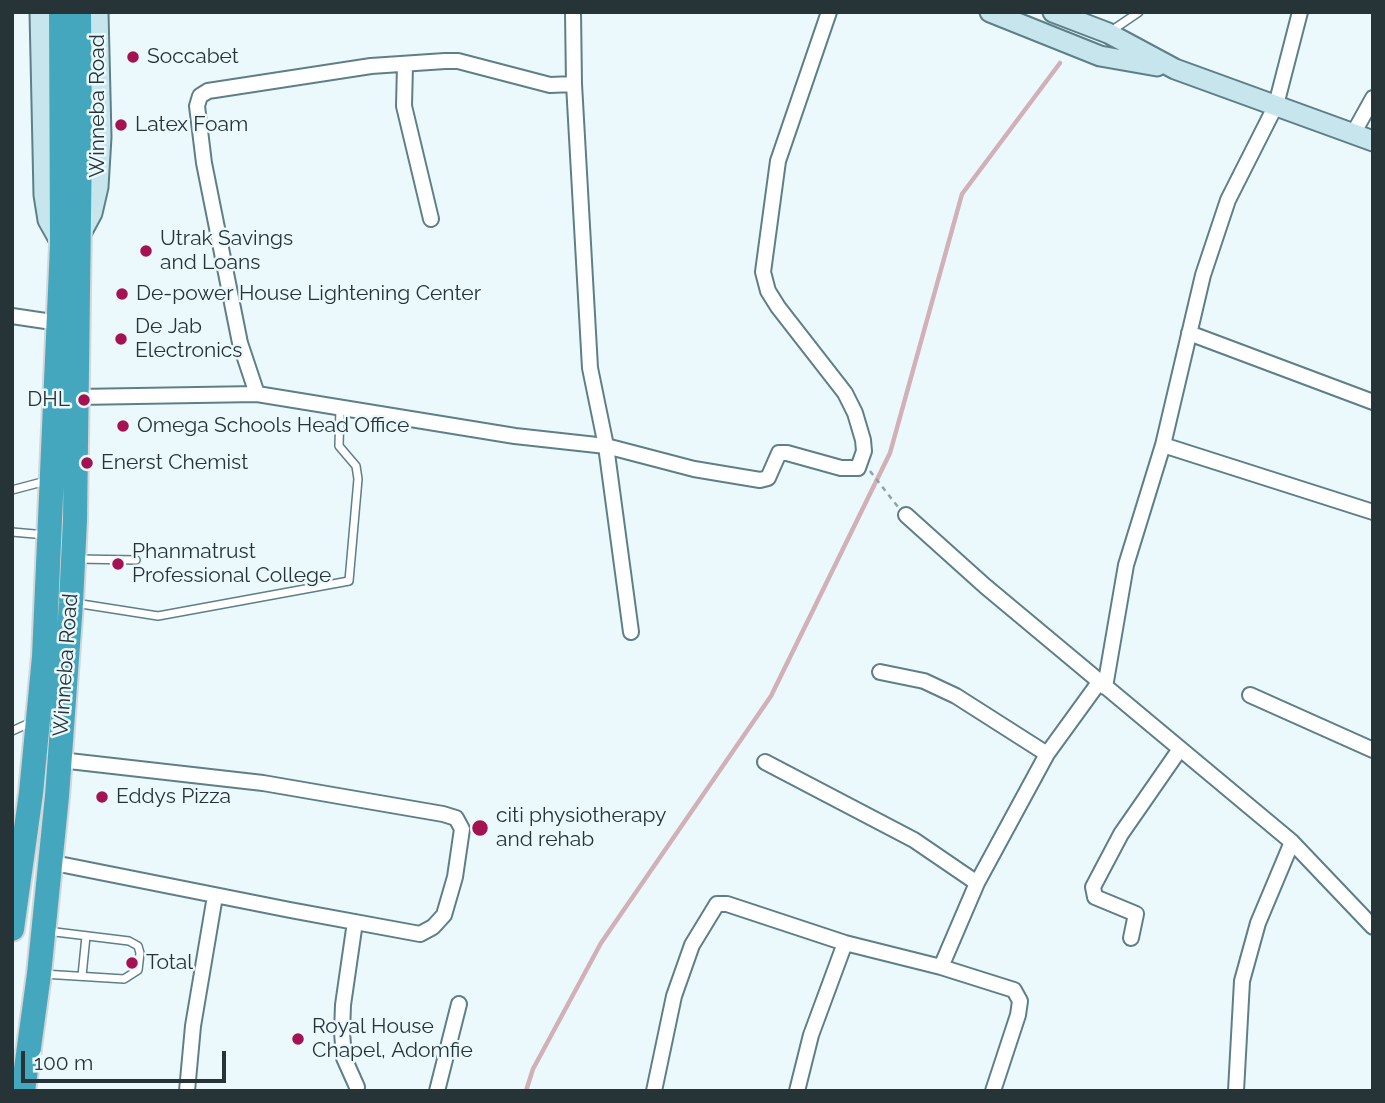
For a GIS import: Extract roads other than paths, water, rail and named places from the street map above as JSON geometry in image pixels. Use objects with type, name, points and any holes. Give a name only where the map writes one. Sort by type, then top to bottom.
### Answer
[{"type":"highway","name":"Winneba Road","points":[[61,12],[72,140]]},
{"type":"highway","name":"Winneba Road","points":[[23,1091],[39,974],[60,760],[71,603],[77,397],[70,242],[79,12]]},
{"type":"highway","name":"Winneba Road","points":[[12,929],[44,657],[59,323],[70,242]]},
{"type":"main road","name":"Winneba Road","points":[[40,12],[44,195],[48,220],[70,242],[92,213],[98,187],[101,137],[98,12]]},
{"type":"main road","points":[[990,12],[1100,55],[1175,69]]},
{"type":"main road","points":[[1053,12],[1108,33],[1175,69],[1373,141]]},
{"type":"street","points":[[573,12],[574,84],[590,368],[606,446],[631,632]]},
{"type":"street","points":[[77,397],[257,394],[514,436],[606,446],[694,469],[760,480],[768,478],[779,453],[851,469],[858,468],[864,451],[861,427],[845,393],[778,307],[768,291],[763,272],[778,161],[829,12]]},
{"type":"street","points":[[941,967],[977,883],[1047,754],[1102,684],[1126,565],[1163,445],[1203,275],[1228,200],[1276,105],[1300,12]]},
{"type":"street","points":[[257,394],[240,343],[204,163],[197,106],[200,96],[208,90],[371,66],[458,61],[537,83],[574,84]]},
{"type":"street","points":[[405,65],[404,106],[431,219]]},
{"type":"street","points":[[1353,134],[1373,99]]},
{"type":"street","points":[[12,316],[59,323]]},
{"type":"street","points":[[1189,333],[1373,402]]},
{"type":"street","points":[[1163,445],[1373,512]]},
{"type":"street","points":[[906,515],[985,586],[1292,842],[1373,927]]},
{"type":"street","points":[[880,672],[924,681],[956,696],[1047,754]]},
{"type":"street","points":[[1250,695],[1373,750]]},
{"type":"street","points":[[1131,938],[1136,914],[1095,897],[1093,887],[1121,834],[1180,750]]},
{"type":"street","points":[[49,862],[420,934],[433,927],[444,915],[455,877],[462,829],[456,818],[443,814],[263,783],[60,760]]},
{"type":"street","points":[[765,762],[915,840],[977,883]]},
{"type":"street","points":[[1236,1091],[1242,981],[1258,923],[1292,842]]},
{"type":"street","points":[[187,1091],[193,1026],[215,896]]},
{"type":"street","points":[[654,1091],[674,996],[692,945],[717,904],[727,904],[845,943],[941,967],[1014,990],[1020,1001],[1018,1015],[993,1091]]},
{"type":"street","points":[[355,922],[342,1005],[342,1032],[345,1058],[358,1087]]},
{"type":"street","points":[[797,1091],[811,1034],[845,943]]},
{"type":"street","points":[[438,1091],[459,1004]]},
{"type":"lane","points":[[1108,33],[1139,12]]},
{"type":"lane","points":[[71,603],[158,616],[349,581],[358,479],[356,466],[339,446],[340,407]]},
{"type":"lane","points":[[12,490],[50,481]]},
{"type":"lane","points":[[12,533],[48,535]]},
{"type":"lane","points":[[73,559],[136,560]]},
{"type":"lane","points":[[12,731],[38,720]]},
{"type":"lane","points":[[39,974],[124,979],[138,970],[140,953],[138,946],[129,941],[43,931]]},
{"type":"lane","points":[[82,976],[86,936]]},
{"type":"waterway","points":[[526,1091],[533,1069],[601,943],[771,696],[890,453],[962,194],[1060,63]]},
{"type":"place","name":"Soccabet","points":[[133,57]]},
{"type":"place","name":"Latex Foam","points":[[121,125]]},
{"type":"place","name":"Utrak Savings and Loans","points":[[146,251]]},
{"type":"place","name":"De-power House Lightening Center","points":[[122,294]]},
{"type":"place","name":"De Jab Electronics","points":[[121,339]]},
{"type":"place","name":"DHL","points":[[84,400]]},
{"type":"place","name":"Omega Schools Head Office","points":[[123,426]]},
{"type":"place","name":"Enerst Chemist","points":[[87,463]]},
{"type":"place","name":"Phanmatrust Professional College","points":[[118,564]]},
{"type":"place","name":"Eddys Pizza","points":[[102,797]]},
{"type":"place","name":"citi physiotherapy and rehab","points":[[480,828]]},
{"type":"place","name":"Total","points":[[132,963]]},
{"type":"place","name":"Royal House Chapel, Adomfie","points":[[298,1039]]}]
